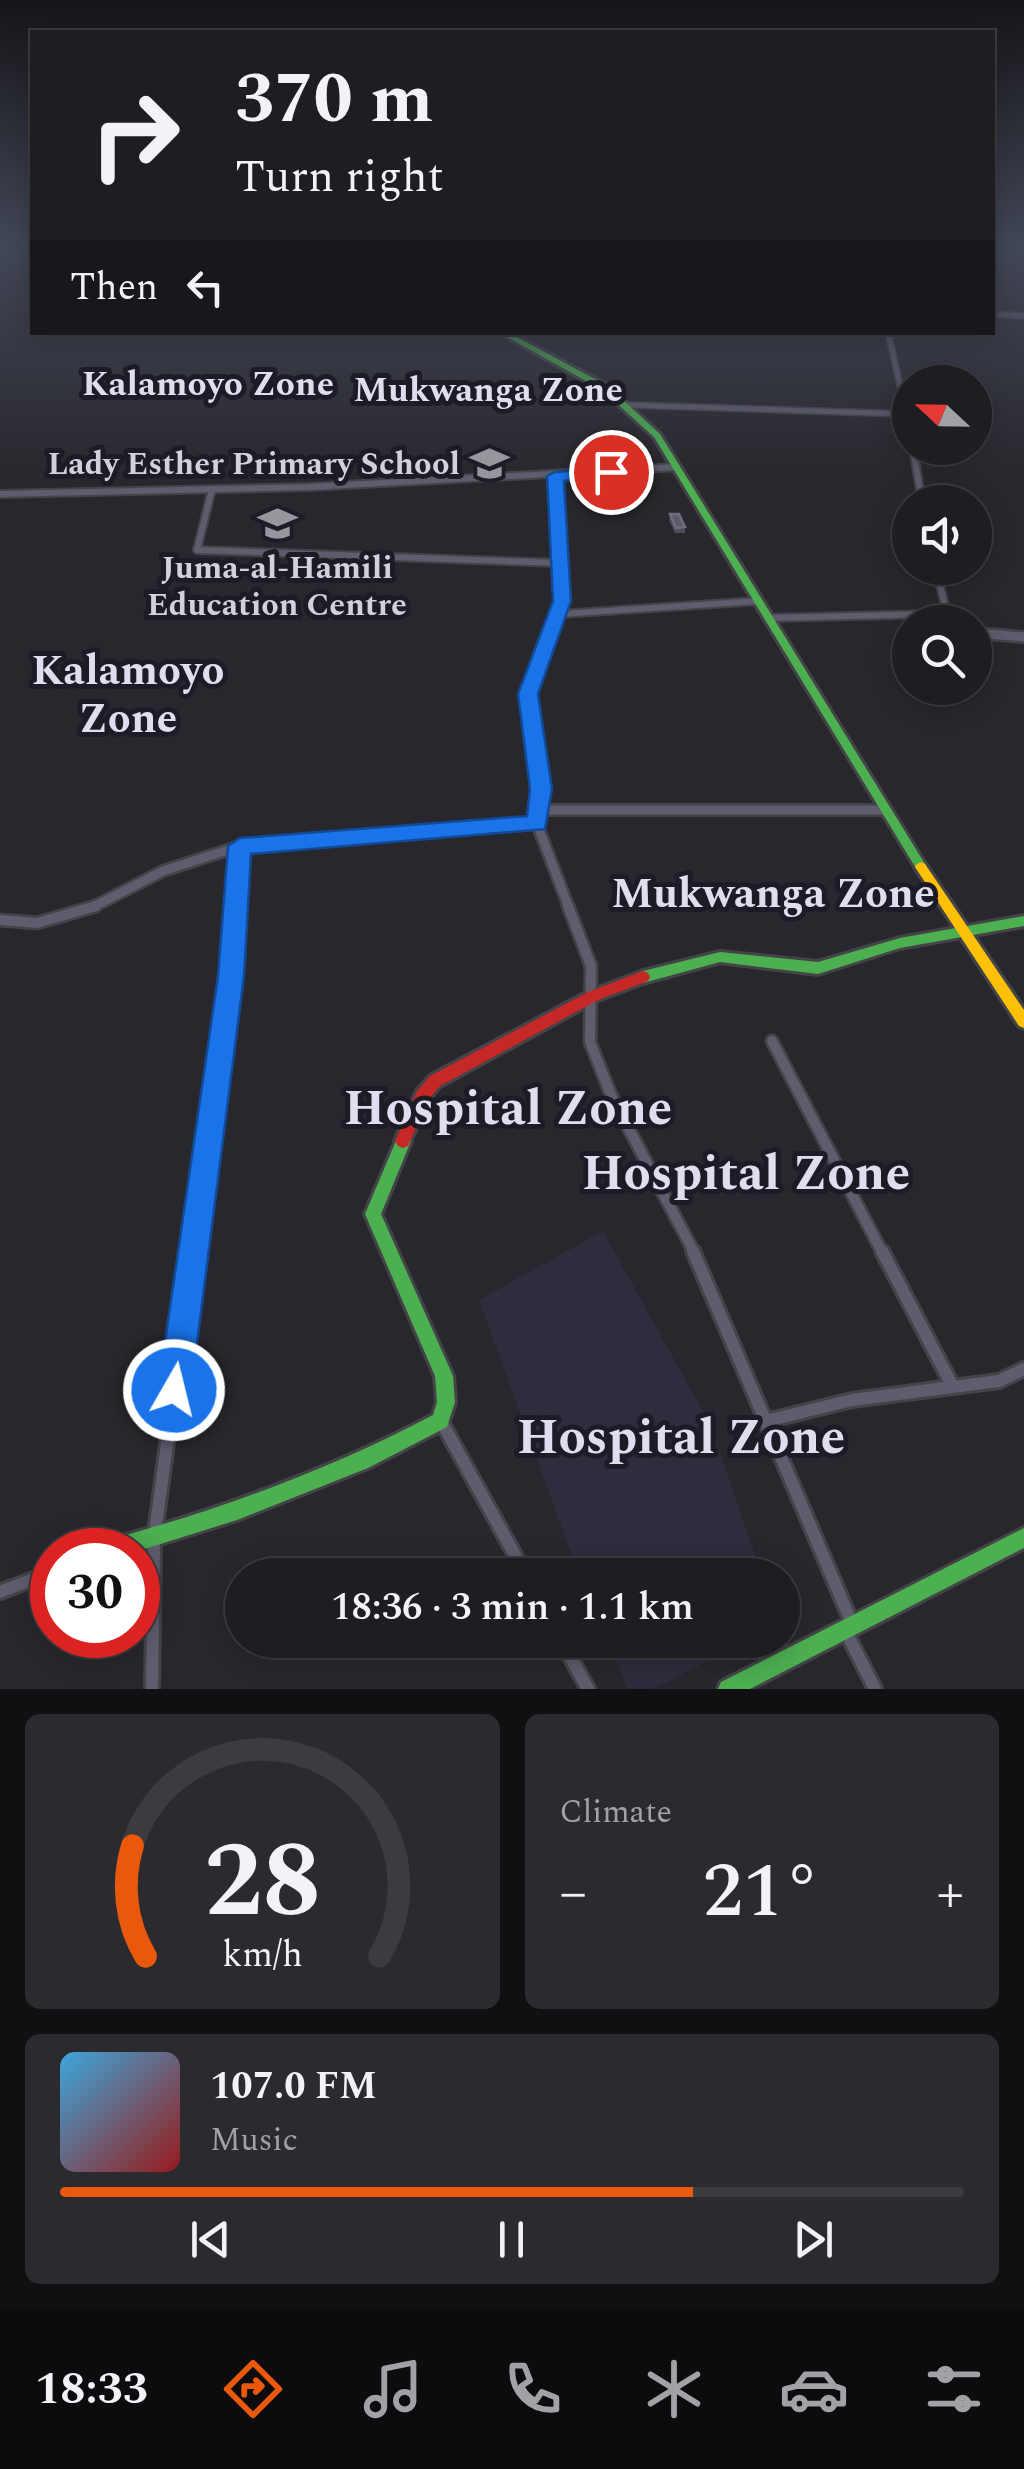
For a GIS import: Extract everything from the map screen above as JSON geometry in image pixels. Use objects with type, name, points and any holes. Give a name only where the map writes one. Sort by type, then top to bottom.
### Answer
[{"type":"main road","points":[[506,335],[583,372],[629,405],[677,468],[884,810],[1024,1022]]},
{"type":"main road","points":[[160,1538],[386,1452],[442,1421],[446,1402],[444,1376],[374,1221],[376,1199],[429,1085],[593,996],[691,962],[720,958],[818,968],[882,947],[1024,921]]},
{"type":"main road","points":[[728,1689],[1024,1538]]},
{"type":"street","points":[[889,335],[896,365]]},
{"type":"street","points":[[629,405],[705,404],[892,413]]},
{"type":"street","points":[[0,494],[555,476],[677,468]]},
{"type":"street","points":[[555,476],[560,614],[528,694],[541,789],[537,824],[543,850],[591,966],[590,1042],[699,1262],[875,1689]]},
{"type":"street","points":[[212,489],[198,550],[560,563]]},
{"type":"street","points":[[560,614],[759,601]]},
{"type":"street","points":[[769,618],[892,616]]},
{"type":"street","points":[[992,634],[1024,637]]},
{"type":"street","points":[[538,810],[884,810]]},
{"type":"street","points":[[0,920],[37,923],[82,914],[163,871],[240,846],[537,824]]},
{"type":"street","points":[[156,1528],[231,976],[240,846]]},
{"type":"street","points":[[772,1041],[952,1385]]},
{"type":"street","points":[[766,1421],[808,1408],[999,1381],[1024,1368]]},
{"type":"street","points":[[442,1421],[517,1558]]},
{"type":"street","points":[[0,1592],[30,1580]]},
{"type":"street","points":[[152,1658],[152,1689]]},
{"type":"street","points":[[571,1658],[588,1689]]},
{"type":"shaded area","points":[[603,1231],[710,1424],[756,1558],[573,1558],[479,1300]]},
{"type":"shaded area","points":[[615,1658],[715,1658],[652,1689],[628,1689]]},
{"type":"building","points":[[670,514],[679,514],[685,527],[676,528]]},
{"type":"traffic: fast","points":[[507,335],[605,388],[657,436],[921,867]]},
{"type":"traffic: fast","points":[[643,977],[720,957],[818,968],[900,943],[1024,921]]},
{"type":"traffic: fast","points":[[160,1535],[279,1496],[441,1421],[446,1402],[444,1376],[373,1214],[403,1141]]},
{"type":"traffic: fast","points":[[728,1689],[1024,1538]]},
{"type":"traffic: slow","points":[[921,867],[1024,1022]]},
{"type":"traffic: jam","points":[[403,1141],[422,1096],[435,1081],[593,996],[643,977]]},
{"type":"place","name":"Lady Esther Primary School","points":[[490,464]]},
{"type":"place","name":"Juma-al-Hamili Education Centre","points":[[277,523]]},
{"type":"district","name":"Kalamoyo Zone","points":[[208,384]]},
{"type":"district","name":"Mukwanga Zone","points":[[488,390]]},
{"type":"district","name":"Kalamoyo Zone","points":[[128,695]]},
{"type":"district","name":"Mukwanga Zone","points":[[773,894]]},
{"type":"district","name":"Hospital Zone","points":[[508,1109]]},
{"type":"district","name":"Hospital Zone","points":[[746,1174]]},
{"type":"district","name":"Hospital Zone","points":[[681,1438]]},
{"type":"route","points":[[174,1390],[231,976],[240,846],[537,824],[541,789],[528,694],[562,601],[555,476],[611,472]]}]
